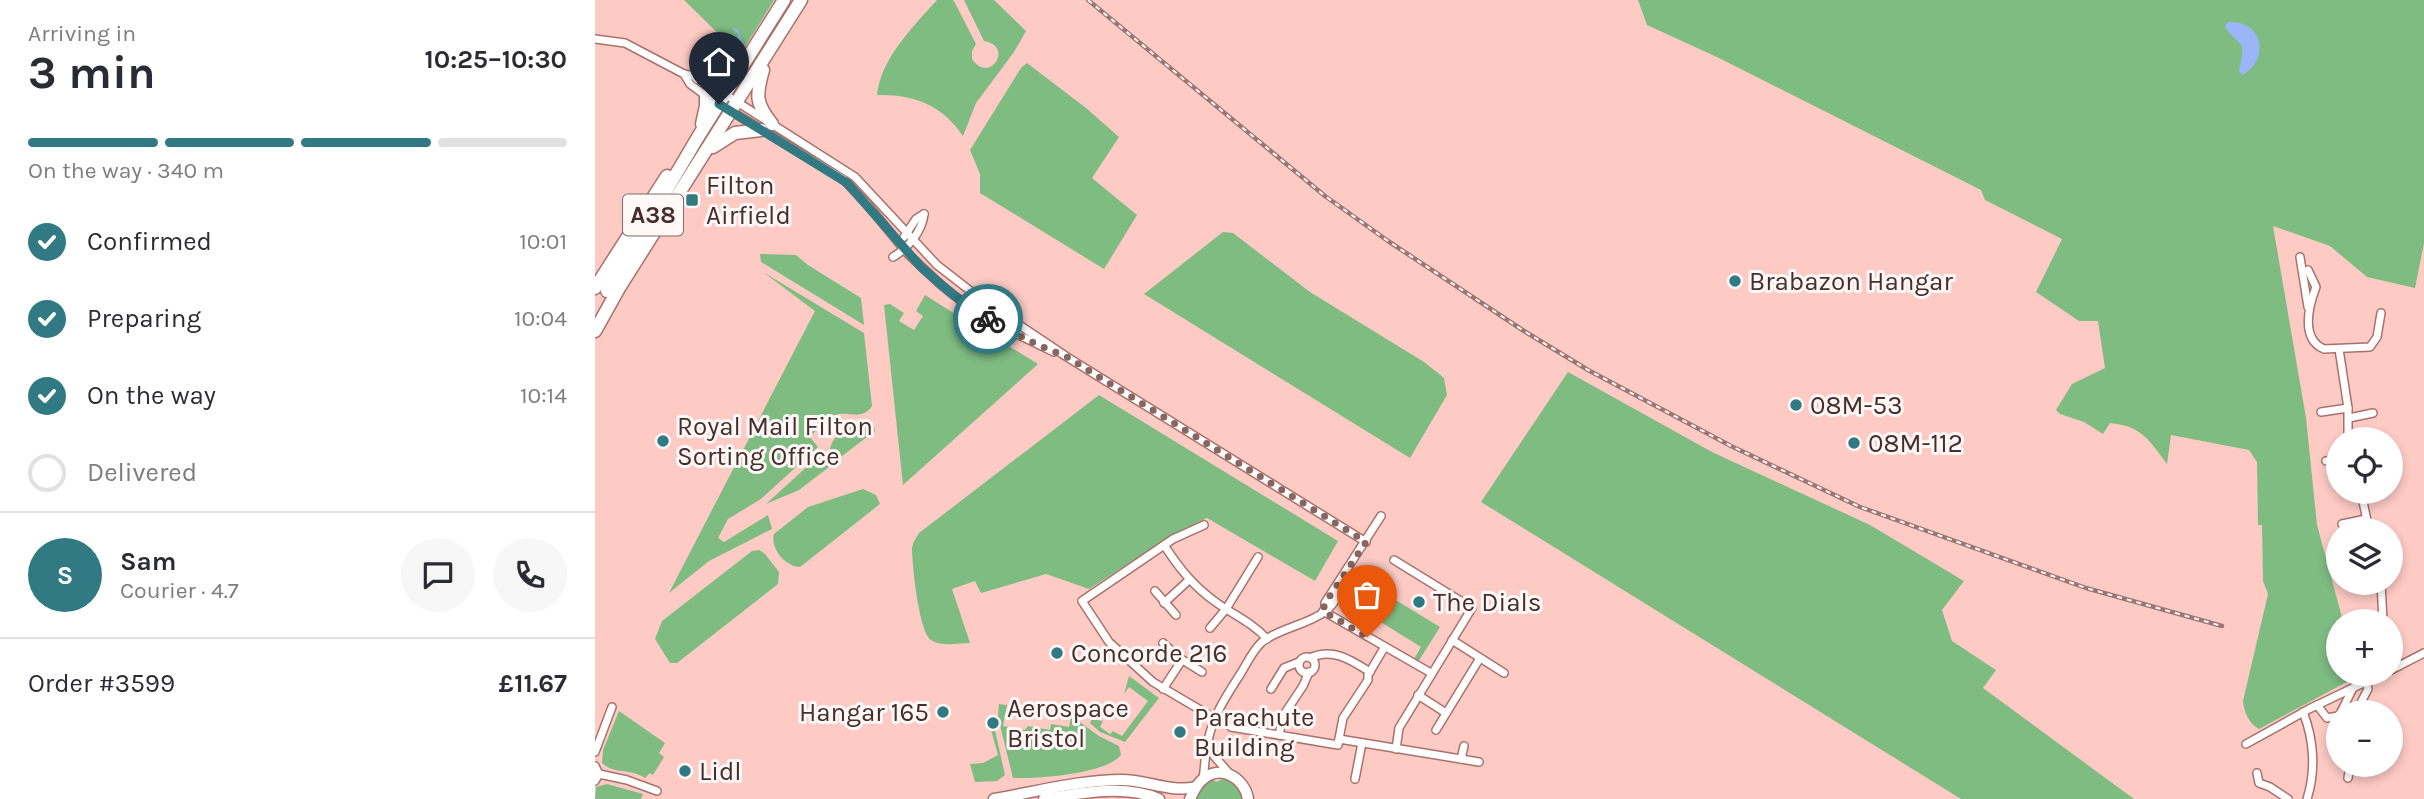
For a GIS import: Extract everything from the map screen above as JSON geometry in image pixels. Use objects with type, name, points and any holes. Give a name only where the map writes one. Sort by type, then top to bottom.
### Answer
[{"type":"main road","name":"A38","points":[[595,313],[708,150],[742,66],[784,0]]},
{"type":"main road","name":"A38","points":[[728,104],[769,53],[801,0]]},
{"type":"main road","points":[[708,150],[735,133],[766,127],[757,96],[769,53]]},
{"type":"main road","points":[[698,77],[721,76],[742,66]]},
{"type":"main road","points":[[695,142],[706,106],[706,96]]},
{"type":"main road","points":[[595,288],[676,163],[695,142],[708,134],[728,104]]},
{"type":"main road","name":"A38","points":[[595,331],[615,285],[695,142]]},
{"type":"main road","points":[[595,343],[669,216],[673,204]]},
{"type":"street","points":[[595,39],[631,45],[684,75],[698,77],[728,104],[855,177],[947,274],[1067,357],[1366,542]]},
{"type":"street","points":[[684,75],[706,96],[728,104],[766,127],[847,183],[902,247],[940,284],[988,319],[1067,357]]},
{"type":"street","points":[[923,214],[923,223],[912,240],[902,247],[906,233],[923,214]]},
{"type":"street","points":[[2300,257],[2313,341],[2317,346],[2324,349],[2371,347],[2377,337],[2381,313]]},
{"type":"street","points":[[2308,270],[2316,287],[2308,308]]},
{"type":"street","points":[[981,342],[994,307]]},
{"type":"street","points":[[972,337],[988,319]]},
{"type":"street","points":[[2339,349],[2349,427]]},
{"type":"street","points":[[2321,412],[2348,408]]},
{"type":"street","points":[[2349,418],[2373,413]]},
{"type":"street","points":[[1190,799],[1199,783],[1214,718],[1252,655],[1267,639],[1312,620],[1324,610],[1325,603],[1381,516]]},
{"type":"street","points":[[1204,525],[1164,545],[1082,601],[1113,646],[1163,690],[1214,718]]},
{"type":"street","points":[[1164,545],[1189,580],[1267,639]]},
{"type":"street","points":[[1210,628],[1226,609],[1258,557]]},
{"type":"street","points":[[1394,560],[1472,608],[1399,728],[1396,749]]},
{"type":"street","points":[[1164,603],[1189,580]]},
{"type":"street","points":[[1155,592],[1176,615]]},
{"type":"street","points":[[1324,610],[1384,648],[1390,648],[1431,673]]},
{"type":"street","points":[[1452,640],[1504,673]]},
{"type":"street","points":[[1163,643],[1182,660],[1202,672]]},
{"type":"street","points":[[1231,727],[1338,745],[1343,718],[1368,680],[1370,671],[1384,648]]},
{"type":"street","points":[[1271,689],[1284,668],[1304,657],[1320,654],[1331,653],[1344,657],[1370,671]]},
{"type":"street","points":[[2403,664],[2424,653]]},
{"type":"street","points":[[1279,735],[1283,716],[1314,664],[1310,658]]},
{"type":"street","points":[[1436,730],[1480,658]]},
{"type":"street","points":[[1163,690],[1182,660]]},
{"type":"street","points":[[1299,662],[1302,671],[1309,672]]},
{"type":"street","points":[[2246,744],[2357,686]]},
{"type":"street","points":[[2347,700],[2353,688]]},
{"type":"street","points":[[1418,695],[1446,713]]},
{"type":"street","points":[[2317,705],[2326,717]]},
{"type":"street","points":[[595,752],[612,707]]},
{"type":"street","points":[[2303,712],[2313,758],[2312,780],[2307,799]]},
{"type":"street","points":[[1208,738],[1219,764],[1245,786],[1248,799]]},
{"type":"street","points":[[1339,739],[1479,762]]},
{"type":"street","points":[[1355,779],[1361,743]]},
{"type":"street","points":[[1461,759],[1464,746]]},
{"type":"street","points":[[994,799],[1105,780],[1142,781],[1179,789],[1218,773],[1233,776]]},
{"type":"street","points":[[2257,773],[2259,783],[2288,799]]},
{"type":"street","points":[[596,774],[627,780],[657,791]]},
{"type":"street","points":[[1044,799],[1080,793],[1118,792],[1159,799]]},
{"type":"green space","points":[[684,0],[774,0],[740,55]]},
{"type":"green space","points":[[937,0],[953,0],[955,3],[976,44],[972,59],[979,66],[985,68],[996,62],[998,50],[993,44],[984,41],[964,0],[994,0],[1026,31],[1014,52],[976,103],[963,136],[946,116],[926,104],[915,99],[877,95],[891,56]]},
{"type":"green space","points":[[1638,0],[2424,0],[2424,243],[2415,288],[2367,277],[2330,246],[2273,226],[2306,418],[2317,525],[2326,558],[2326,595],[2336,595],[2340,609],[2326,609],[2326,686],[2339,686],[2259,729],[2246,713],[2243,701],[2268,594],[2263,581],[2262,525],[2258,525],[2257,462],[2249,450],[2171,435],[2167,464],[2144,436],[2130,427],[2110,423],[2103,434],[2056,410],[2072,384],[2105,368],[2098,321],[2079,321],[2036,292],[2062,239],[1985,200],[1981,190],[1719,58],[1647,25]]},
{"type":"green space","points":[[1027,63],[1119,137],[1092,178],[1137,215],[1104,269],[980,193],[980,174],[970,150],[1021,68]]},
{"type":"green space","points":[[1223,232],[1233,233],[1310,292],[1424,362],[1444,378],[1447,395],[1410,458],[1144,294]]},
{"type":"green space","points":[[760,254],[796,255],[861,298],[864,325],[761,262]]},
{"type":"green space","points":[[763,272],[864,333],[872,406],[863,414],[836,415],[825,421],[810,437],[818,447],[761,499],[728,519],[718,538],[724,542],[768,515],[772,529],[709,561],[669,593],[815,311]]},
{"type":"green space","points":[[925,295],[971,324],[964,334],[984,346],[992,336],[1038,364],[903,485],[884,305],[890,304],[904,313],[899,321],[914,330],[923,316],[916,311]]},
{"type":"green space","points":[[1568,372],[1712,452],[1870,525],[1964,581],[1942,610],[1952,641],[1996,670],[1983,688],[2134,799],[1961,799],[1481,502]]},
{"type":"green space","points":[[1099,395],[1338,541],[1315,581],[1207,518],[1163,541],[1089,589],[1046,574],[981,593],[975,581],[952,589],[970,643],[945,644],[931,640],[923,624],[915,582],[912,548],[919,533]]},
{"type":"green space","points":[[861,421],[869,422],[875,431],[838,459],[830,449],[831,444],[846,429]]},
{"type":"green space","points":[[823,452],[833,464],[799,490],[766,504]]},
{"type":"green space","points":[[863,489],[876,495],[880,504],[800,567],[789,564],[780,556],[774,545],[774,534],[808,507]]},
{"type":"green space","points":[[759,550],[779,572],[778,584],[677,663],[670,663],[655,639],[662,621],[752,551]]},
{"type":"green space","points":[[1366,582],[1440,627],[1418,662],[1414,659],[1421,647],[1350,603],[1353,603]]},
{"type":"green space","points":[[1129,676],[1159,698],[1125,742],[1100,732],[1090,723],[1092,719],[1103,721],[1100,727],[1110,734],[1113,731],[1122,736],[1148,701],[1129,687],[1124,694]]},
{"type":"green space","points":[[999,704],[1007,705],[1003,726],[1025,730],[1028,726],[1050,730],[1051,724],[1069,727],[1071,717],[1119,746],[1121,755],[1101,767],[1087,771],[1038,778],[1013,778],[998,717]]},
{"type":"green space","points":[[619,711],[665,743],[659,753],[664,757],[653,775],[650,773],[645,778],[612,769],[602,763],[603,750]]},
{"type":"green space","points":[[992,717],[1005,775],[997,781],[975,782],[970,764],[983,763],[998,755],[988,719]]},
{"type":"green space","points":[[1225,778],[1237,785],[1243,799],[1195,799],[1205,783]]},
{"type":"green space","points":[[607,784],[643,794],[641,799],[595,799],[596,787]]},
{"type":"water","points":[[2228,22],[2251,28],[2257,35],[2259,53],[2256,62],[2242,75],[2239,71],[2242,47],[2225,26]]},
{"type":"waterway","points":[[734,29],[738,32],[743,47]]},
{"type":"railway","points":[[1088,0],[1325,196],[1524,331],[1588,370],[1731,446],[1860,507],[2086,588],[2222,626]]},
{"type":"way so far","points":[[988,319],[1067,357],[1366,542],[1325,603],[1323,611],[1367,637]]},
{"type":"place","name":"Filton Airfield","points":[[692,200]]},
{"type":"place","name":"Brabazon Hangar","points":[[1735,281]]},
{"type":"place","name":"08M-53","points":[[1796,405]]},
{"type":"place","name":"Royal Mail Filton Sorting Office","points":[[663,441]]},
{"type":"place","name":"08M-112","points":[[1854,443]]},
{"type":"place","name":"The Dials","points":[[1419,602]]},
{"type":"place","name":"Concorde 216","points":[[1057,653]]},
{"type":"place","name":"Hangar 165","points":[[943,712]]},
{"type":"place","name":"Aerospace Bristol","points":[[993,723]]},
{"type":"place","name":"Parachute Building","points":[[1180,732]]},
{"type":"place","name":"Lidl","points":[[685,771]]},
{"type":"route","points":[[719,104],[827,168],[847,183],[921,267],[952,294],[988,319]]}]
